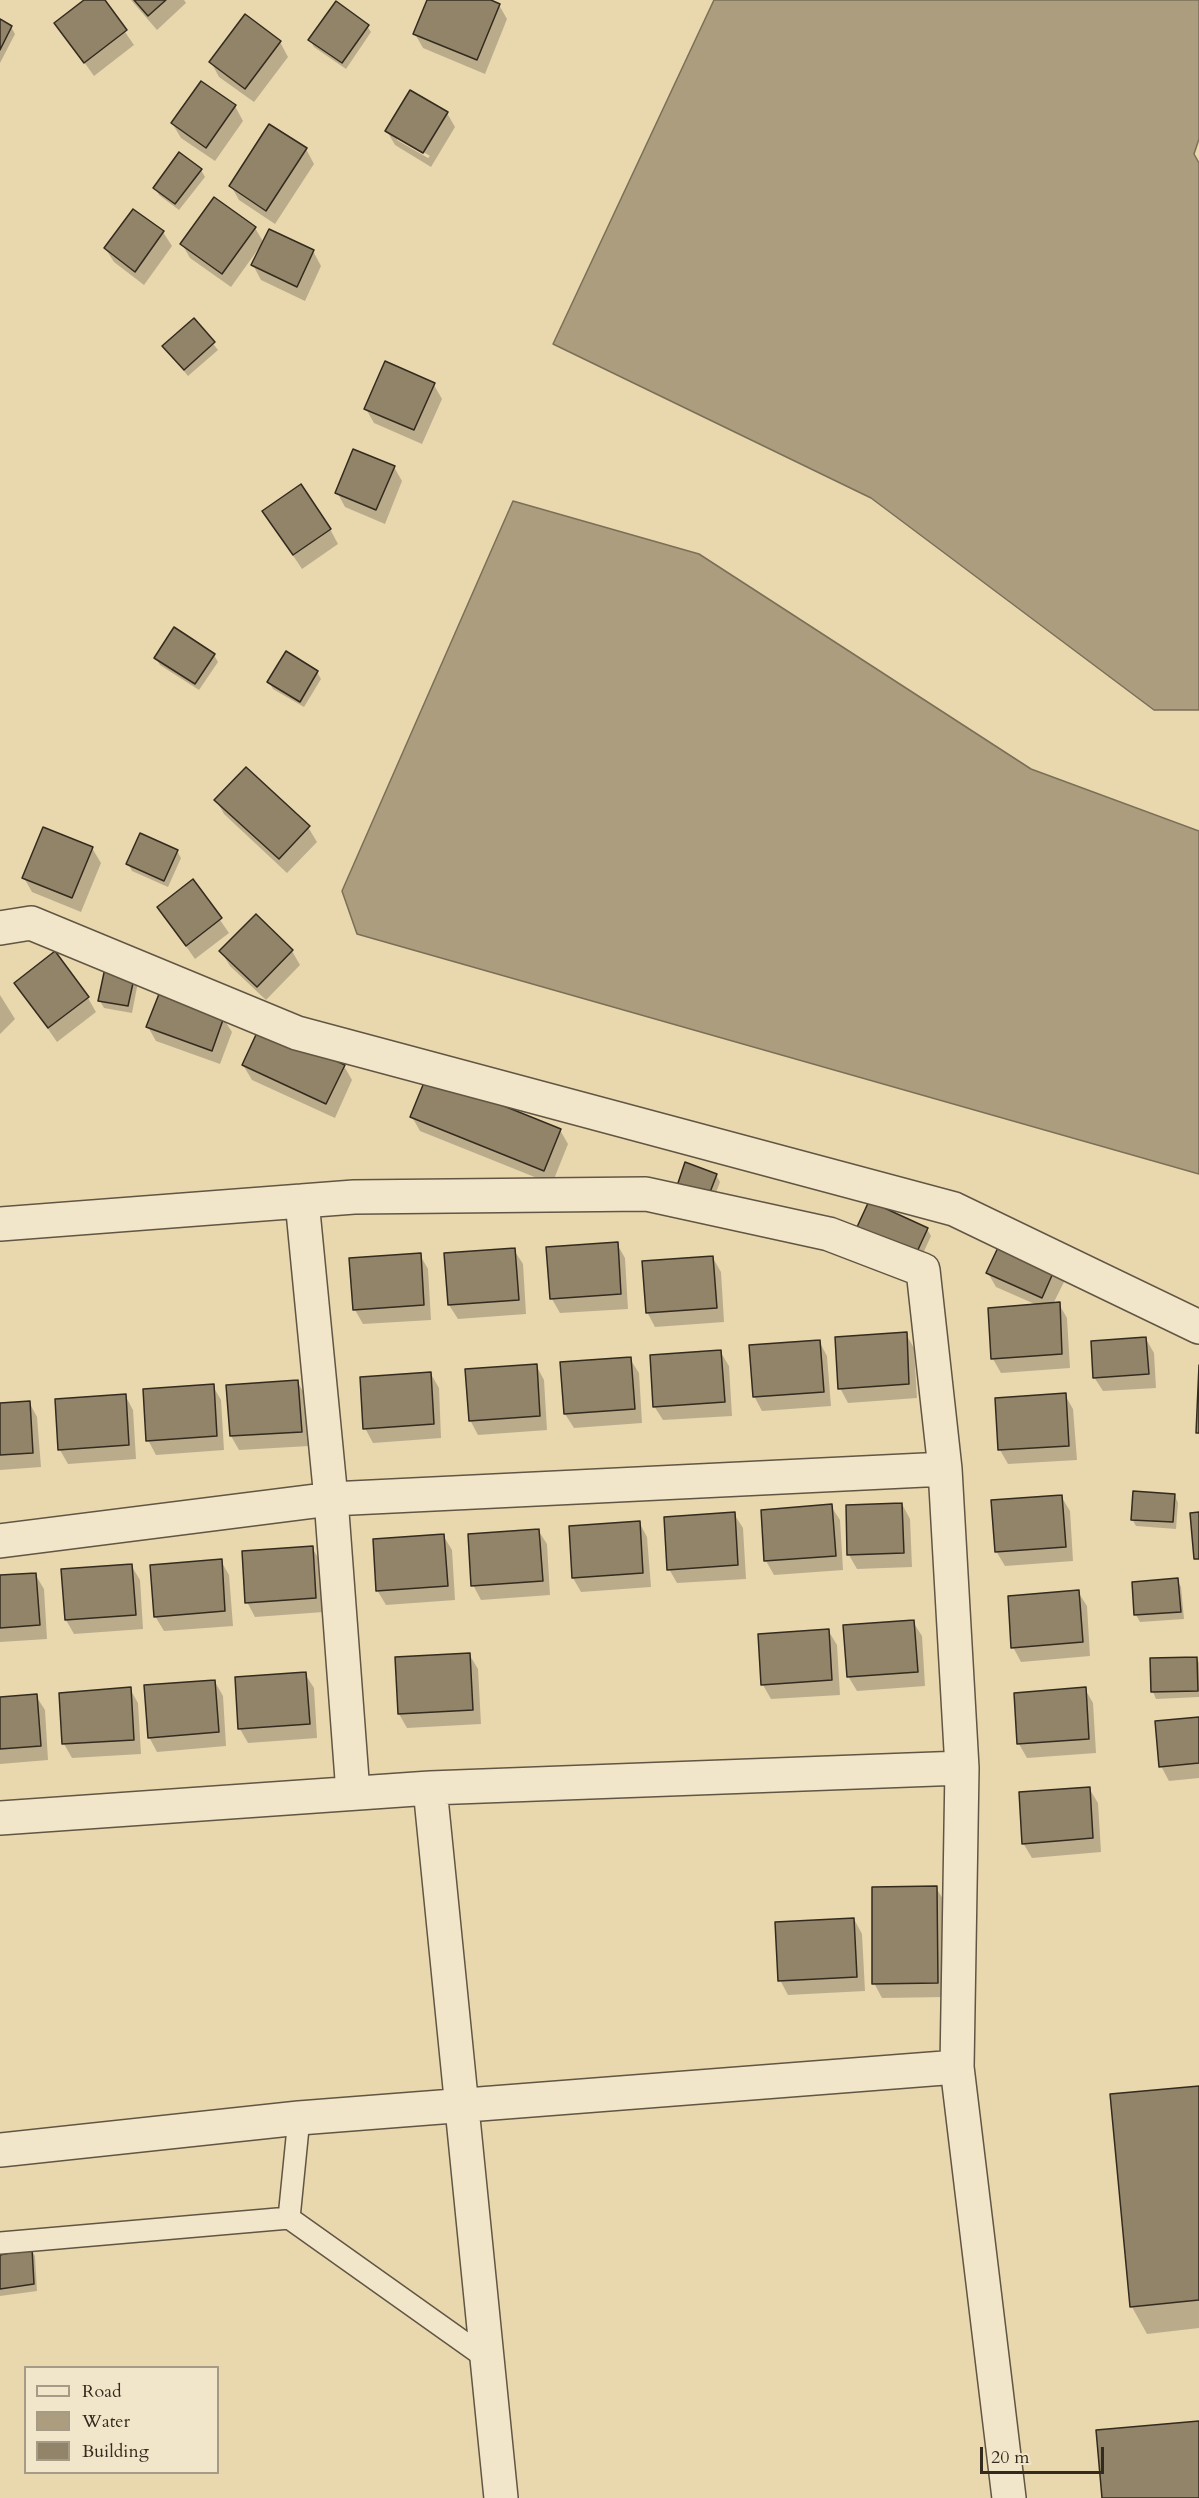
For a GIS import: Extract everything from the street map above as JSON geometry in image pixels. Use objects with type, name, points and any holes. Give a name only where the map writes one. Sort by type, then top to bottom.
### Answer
[{"type":"street","points":[[0,928],[31,923],[297,1032],[954,1209],[1199,1327]]},
{"type":"street","points":[[0,1224],[354,1197],[646,1194],[829,1234],[923,1270],[945,1469],[962,1768],[957,2067],[1009,2498]]},
{"type":"street","points":[[302,1202],[331,1499],[353,1793]]},
{"type":"street","points":[[0,1541],[331,1499],[945,1469]]},
{"type":"street","points":[[0,1818],[430,1788],[962,1768]]},
{"type":"street","points":[[430,1788],[501,2498]]},
{"type":"street","points":[[0,2150],[299,2118],[957,2067]]},
{"type":"lane","points":[[289,2218],[299,2118]]},
{"type":"lane","points":[[0,2243],[289,2218],[486,2358]]},
{"type":"water","points":[[714,0],[1199,0],[1199,139],[1194,154],[1199,163],[1199,710],[1154,710],[871,498],[553,344]]},
{"type":"water","points":[[513,501],[699,554],[1031,769],[1199,831],[1199,1174],[357,934],[342,891]]},
{"type":"building","points":[[84,0],[105,0],[127,30],[84,63],[54,23]]},
{"type":"building","points":[[134,0],[166,0],[148,16]]},
{"type":"building","points":[[427,0],[491,0],[500,4],[477,60],[413,34]]},
{"type":"building","points":[[336,1],[369,25],[342,63],[308,40]]},
{"type":"building","points":[[245,14],[281,41],[245,89],[209,62]]},
{"type":"building","points":[[0,19],[12,26],[0,50]]},
{"type":"building","points":[[201,81],[236,105],[206,148],[171,123]]},
{"type":"building","points":[[410,90],[448,112],[423,153],[385,131]]},
{"type":"building","points":[[269,124],[307,148],[266,211],[229,186]]},
{"type":"building","points":[[179,152],[202,169],[175,204],[153,188]]},
{"type":"building","points":[[214,197],[256,227],[222,274],[180,244]]},
{"type":"building","points":[[133,209],[164,231],[135,272],[104,248]]},
{"type":"building","points":[[269,229],[314,250],[297,287],[251,265]]},
{"type":"building","points":[[194,318],[215,342],[184,370],[162,346]]},
{"type":"building","points":[[385,361],[435,383],[414,430],[364,409]]},
{"type":"building","points":[[353,449],[395,466],[376,510],[335,493]]},
{"type":"building","points":[[301,484],[331,529],[293,555],[262,511]]},
{"type":"building","points":[[174,627],[215,654],[195,684],[154,658]]},
{"type":"building","points":[[286,651],[318,671],[300,702],[267,682]]},
{"type":"building","points":[[246,767],[310,826],[279,859],[214,800]]},
{"type":"building","points":[[43,827],[93,847],[72,898],[22,878]]},
{"type":"building","points":[[140,833],[178,850],[164,881],[126,864]]},
{"type":"building","points":[[193,879],[222,918],[186,946],[157,907]]},
{"type":"building","points":[[256,914],[293,950],[257,987],[219,951]]},
{"type":"building","points":[[55,951],[89,997],[48,1028],[14,983]]},
{"type":"building","points":[[105,968],[135,974],[128,1006],[98,1001]]},
{"type":"building","points":[[159,994],[224,1017],[212,1051],[146,1027]]},
{"type":"building","points":[[260,1026],[345,1065],[326,1104],[242,1065]]},
{"type":"building","points":[[427,1075],[561,1129],[544,1171],[410,1117]]},
{"type":"building","points":[[685,1162],[717,1174],[707,1200],[676,1189]]},
{"type":"building","points":[[869,1201],[928,1228],[916,1254],[857,1227]]},
{"type":"building","points":[[1002,1239],[1057,1264],[1042,1298],[986,1273]]},
{"type":"building","points":[[618,1242],[621,1294],[550,1299],[546,1247]]},
{"type":"building","points":[[515,1248],[519,1300],[448,1305],[444,1253]]},
{"type":"building","points":[[421,1253],[424,1305],[353,1310],[349,1258]]},
{"type":"building","points":[[713,1256],[717,1308],[646,1313],[642,1261]]},
{"type":"building","points":[[1060,1302],[1062,1354],[991,1359],[988,1308]]},
{"type":"building","points":[[907,1332],[909,1384],[838,1389],[835,1337]]},
{"type":"building","points":[[1146,1337],[1149,1374],[1093,1378],[1091,1341]]},
{"type":"building","points":[[820,1340],[824,1392],[753,1397],[749,1345]]},
{"type":"building","points":[[721,1350],[725,1402],[653,1407],[650,1355]]},
{"type":"building","points":[[631,1357],[635,1409],[564,1414],[560,1362]]},
{"type":"building","points":[[537,1364],[540,1416],[469,1421],[465,1369]]},
{"type":"building","points":[[1199,1365],[1199,1433],[1196,1433]]},
{"type":"building","points":[[431,1372],[434,1424],[363,1429],[360,1377]]},
{"type":"building","points":[[298,1380],[302,1432],[230,1436],[226,1385]]},
{"type":"building","points":[[214,1384],[217,1436],[146,1441],[143,1389]]},
{"type":"building","points":[[1066,1393],[1069,1446],[998,1450],[995,1398]]},
{"type":"building","points":[[126,1394],[129,1445],[58,1450],[55,1399]]},
{"type":"building","points":[[30,1401],[33,1453],[0,1455],[0,1403]]},
{"type":"building","points":[[1133,1491],[1175,1494],[1173,1522],[1131,1520]]},
{"type":"building","points":[[1062,1495],[1066,1547],[995,1552],[991,1500]]},
{"type":"building","points":[[902,1503],[904,1553],[847,1555],[846,1505]]},
{"type":"building","points":[[832,1504],[836,1556],[764,1561],[761,1510]]},
{"type":"building","points":[[735,1512],[738,1565],[667,1570],[664,1517]]},
{"type":"building","points":[[1199,1512],[1199,1559],[1194,1559],[1190,1513]]},
{"type":"building","points":[[640,1521],[643,1573],[572,1578],[569,1526]]},
{"type":"building","points":[[539,1529],[543,1581],[471,1586],[468,1534]]},
{"type":"building","points":[[444,1534],[448,1586],[376,1591],[373,1539]]},
{"type":"building","points":[[313,1546],[316,1598],[245,1603],[242,1551]]},
{"type":"building","points":[[222,1559],[225,1611],[154,1617],[150,1565]]},
{"type":"building","points":[[132,1564],[136,1615],[65,1620],[61,1569]]},
{"type":"building","points":[[36,1573],[40,1625],[0,1628],[0,1575]]},
{"type":"building","points":[[1178,1578],[1181,1612],[1134,1615],[1132,1582]]},
{"type":"building","points":[[1079,1590],[1083,1642],[1011,1648],[1008,1596]]},
{"type":"building","points":[[914,1620],[918,1672],[847,1677],[843,1625]]},
{"type":"building","points":[[829,1629],[832,1680],[761,1685],[758,1634]]},
{"type":"building","points":[[470,1653],[473,1710],[398,1714],[395,1657]]},
{"type":"building","points":[[1197,1657],[1198,1691],[1151,1692],[1150,1658]]},
{"type":"building","points":[[306,1672],[310,1724],[238,1729],[235,1677]]},
{"type":"building","points":[[215,1680],[219,1732],[148,1738],[144,1685]]},
{"type":"building","points":[[131,1687],[134,1740],[62,1744],[59,1693]]},
{"type":"building","points":[[1086,1687],[1089,1739],[1017,1744],[1014,1693]]},
{"type":"building","points":[[37,1694],[41,1746],[0,1749],[0,1697]]},
{"type":"building","points":[[1199,1717],[1199,1763],[1159,1767],[1155,1721]]},
{"type":"building","points":[[1090,1787],[1093,1838],[1022,1844],[1019,1792]]},
{"type":"building","points":[[937,1886],[938,1983],[872,1984],[872,1887]]},
{"type":"building","points":[[854,1918],[857,1977],[778,1981],[775,1922]]},
{"type":"building","points":[[1199,2086],[1199,2300],[1130,2307],[1110,2094]]},
{"type":"building","points":[[32,2248],[34,2284],[0,2289],[0,2255]]},
{"type":"building","points":[[1199,2421],[1199,2498],[1102,2498],[1096,2430]]}]
